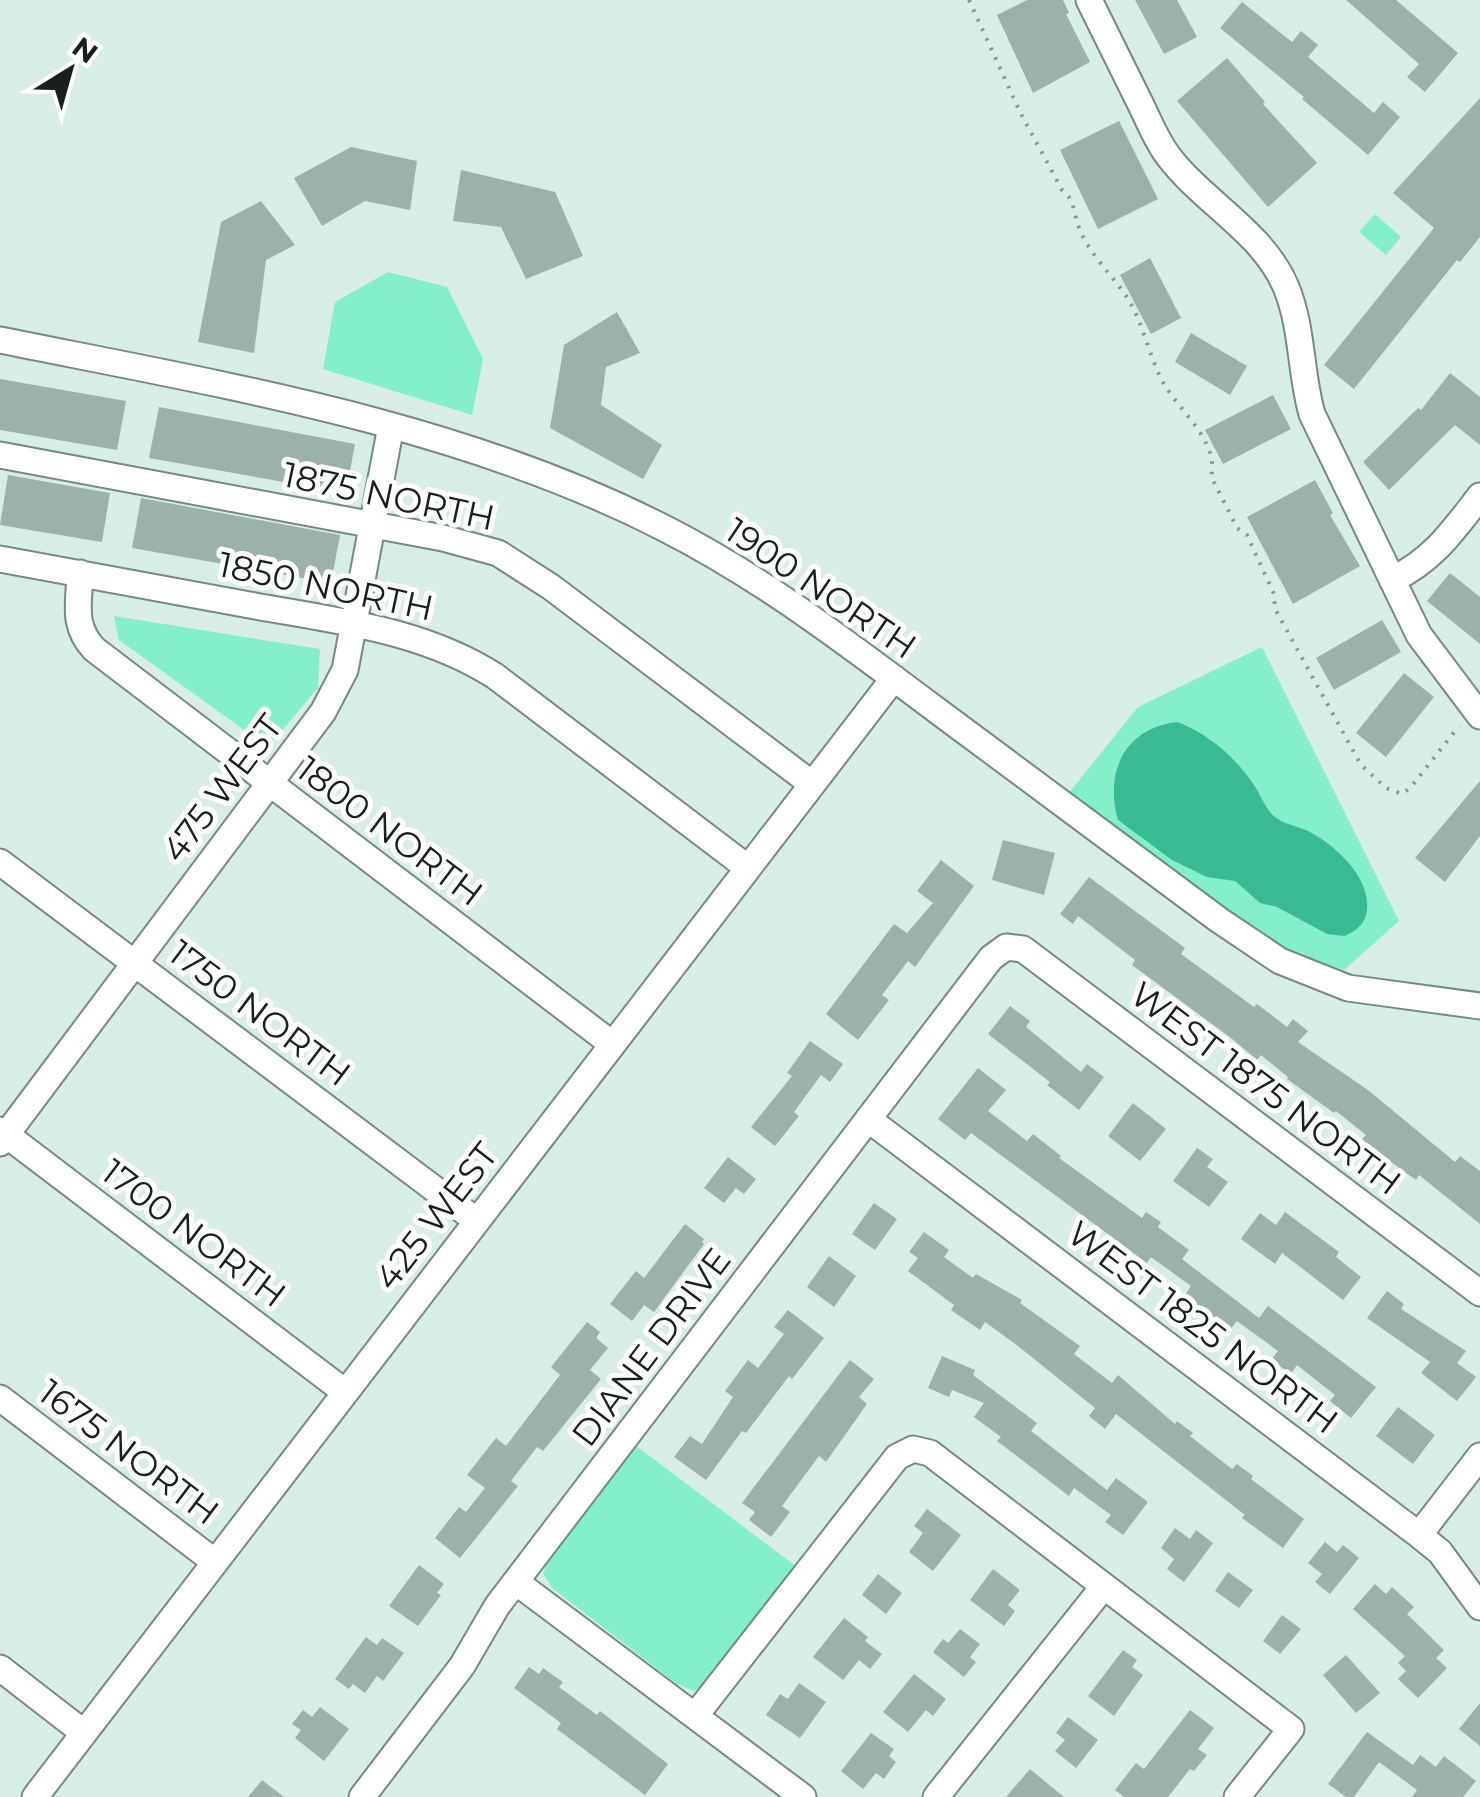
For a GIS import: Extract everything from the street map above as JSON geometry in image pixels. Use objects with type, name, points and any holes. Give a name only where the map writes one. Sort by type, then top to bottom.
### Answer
[{"type":"street","points":[[1089,0],[1165,152],[1188,182],[1246,231],[1286,284],[1297,320],[1304,385],[1312,414],[1419,634],[1471,719]]},
{"type":"street","name":"1900 NORTH","points":[[0,340],[156,371],[391,426],[516,466],[664,528],[784,596],[1219,920],[1280,960],[1348,988],[1480,1006]]},
{"type":"street","name":"475 WEST","points":[[2,1136],[323,712],[345,670],[391,426]]},
{"type":"street","name":"1875 NORTH","points":[[0,455],[444,538],[498,553],[551,587],[812,784]]},
{"type":"street","points":[[1392,580],[1436,552],[1480,496]]},
{"type":"street","name":"1850 NORTH","points":[[0,558],[431,642],[464,656],[495,676],[748,868]]},
{"type":"street","name":"1800 NORTH","points":[[80,573],[78,622],[82,636],[94,649],[612,1044]]},
{"type":"street","name":"425 WEST","points":[[35,1797],[894,678]]},
{"type":"street","name":"1750 NORTH","points":[[0,862],[477,1220]]},
{"type":"street","name":"DIANE DRIVE","points":[[362,1797],[462,1666],[497,1606],[991,958],[1006,947]]},
{"type":"street","name":"WEST 1875 NORTH","points":[[1006,947],[1023,949],[1480,1293]]},
{"type":"street","name":"WEST 1825 NORTH","points":[[868,1118],[1419,1534],[1440,1552],[1480,1608]]},
{"type":"street","name":"1700 NORTH","points":[[2,1136],[345,1392]]},
{"type":"street","name":"1675 NORTH","points":[[0,1398],[215,1562]]},
{"type":"street","points":[[695,1716],[897,1457],[913,1449],[930,1453],[1290,1730],[1238,1797]]},
{"type":"street","points":[[1419,1534],[1480,1456]]},
{"type":"street","points":[[516,1582],[803,1797]]},
{"type":"street","points":[[936,1797],[1104,1586]]},
{"type":"street","points":[[0,1668],[84,1733]]},
{"type":"path","points":[[970,0],[1020,112],[1062,190],[1072,197],[1080,230],[1110,279],[1124,293],[1163,383],[1194,422],[1214,466],[1211,476],[1237,528],[1247,534],[1274,594],[1275,610],[1360,765],[1386,788],[1402,794],[1471,719]]},
{"type":"shaded area","points":[[1375,214],[1401,237],[1386,255],[1359,232]]},
{"type":"shaded area","points":[[388,272],[447,287],[483,359],[472,415],[323,369],[335,302]]},
{"type":"shaded area","points":[[114,616],[320,649],[318,688],[268,747],[119,640]]},
{"type":"shaded area","points":[[1262,647],[1399,921],[1344,970],[1280,949],[1221,911],[1068,794],[1138,707]]},
{"type":"shaded area","points":[[1177,722],[1200,733],[1230,756],[1275,817],[1320,838],[1349,864],[1366,897],[1366,914],[1357,929],[1344,936],[1327,934],[1277,907],[1260,903],[1235,881],[1207,877],[1172,860],[1118,820],[1114,785],[1123,755],[1144,733]]},
{"type":"shaded area","points":[[635,1445],[797,1567],[710,1680],[694,1691],[677,1684],[552,1588],[543,1574],[548,1560]]},
{"type":"building","points":[[1027,0],[1063,0],[1090,62],[1033,93],[997,15]]},
{"type":"building","points":[[1135,0],[1177,0],[1197,37],[1164,54]]},
{"type":"building","points":[[1346,0],[1396,0],[1458,53],[1425,92],[1407,77],[1419,64]]},
{"type":"building","points":[[1242,2],[1292,42],[1301,31],[1318,45],[1308,57],[1374,113],[1383,102],[1400,117],[1368,155],[1220,28]]},
{"type":"building","points":[[1227,58],[1317,163],[1268,207],[1177,101]]},
{"type":"building","points":[[1480,98],[1480,237],[1460,262],[1457,260],[1354,389],[1324,365],[1434,228],[1393,193]]},
{"type":"building","points":[[1119,121],[1158,199],[1098,229],[1060,150]]},
{"type":"building","points":[[351,147],[417,161],[410,210],[365,201],[322,226],[294,178]]},
{"type":"building","points":[[461,170],[555,192],[583,256],[526,279],[501,227],[453,221]]},
{"type":"building","points":[[261,201],[295,245],[266,260],[254,353],[198,342],[221,222]]},
{"type":"building","points":[[1150,258],[1181,318],[1151,334],[1120,275]]},
{"type":"building","points":[[617,312],[640,353],[606,367],[601,405],[662,445],[643,479],[550,428],[564,345]]},
{"type":"building","points":[[1191,333],[1247,366],[1230,395],[1175,362]]},
{"type":"building","points":[[1450,373],[1480,397],[1480,445],[1455,425],[1389,490],[1363,462],[1418,408],[1421,410]]},
{"type":"building","points":[[0,379],[126,401],[117,450],[0,430]]},
{"type":"building","points":[[1273,395],[1291,429],[1223,464],[1205,430]]},
{"type":"building","points":[[159,407],[355,444],[346,493],[149,458]]},
{"type":"building","points":[[8,475],[110,493],[102,542],[0,525]]},
{"type":"building","points":[[1315,480],[1360,566],[1293,604],[1247,517]]},
{"type":"building","points":[[141,498],[340,535],[331,583],[132,548]]},
{"type":"building","points":[[1450,573],[1480,597],[1480,644],[1427,601]]},
{"type":"building","points":[[1382,620],[1401,652],[1334,690],[1316,658]]},
{"type":"building","points":[[1404,673],[1434,697],[1386,757],[1356,733]]},
{"type":"building","points":[[1480,781],[1480,836],[1445,882],[1415,858]]},
{"type":"building","points":[[1003,840],[1055,853],[1044,895],[992,880]]},
{"type":"building","points":[[941,860],[974,886],[915,967],[908,961],[882,995],[889,1000],[858,1040],[826,1014],[894,924],[907,933],[933,903],[917,891]]},
{"type":"building","points":[[1089,877],[1185,948],[1181,954],[1254,1007],[1257,1004],[1287,1027],[1293,1019],[1308,1031],[1298,1042],[1368,1090],[1455,1162],[1460,1156],[1480,1171],[1480,1224],[1419,1175],[1416,1180],[1387,1159],[1362,1139],[1366,1135],[1287,1079],[1261,1055],[1257,1060],[1132,965],[1135,960],[1078,916],[1073,924],[1060,914]]},
{"type":"building","points":[[1010,1006],[1030,1021],[1026,1027],[1081,1072],[1087,1064],[1104,1077],[1079,1110],[988,1034]]},
{"type":"building","points":[[810,1041],[843,1064],[830,1082],[821,1075],[794,1112],[799,1116],[775,1146],[751,1127],[792,1076],[787,1073]]},
{"type":"building","points":[[978,1068],[1006,1090],[988,1111],[1027,1141],[1033,1134],[1059,1158],[1142,1218],[1146,1212],[1161,1222],[1158,1227],[1189,1250],[1182,1259],[1259,1318],[1268,1306],[1376,1387],[1351,1418],[1330,1401],[1335,1395],[1297,1365],[1291,1374],[1271,1360],[1278,1351],[1237,1321],[1230,1330],[1185,1295],[1191,1286],[1151,1257],[1147,1263],[971,1133],[965,1140],[938,1119]]},
{"type":"building","points":[[1133,1103],[1166,1129],[1140,1161],[1108,1136]]},
{"type":"building","points":[[1197,1148],[1213,1159],[1207,1167],[1228,1182],[1209,1207],[1173,1181]]},
{"type":"building","points":[[728,1157],[756,1179],[744,1194],[736,1188],[724,1203],[704,1188]]},
{"type":"building","points":[[874,1203],[897,1219],[875,1250],[852,1234]]},
{"type":"building","points":[[1285,1212],[1339,1252],[1336,1257],[1361,1277],[1343,1300],[1282,1253],[1275,1264],[1241,1239],[1260,1213],[1276,1225]]},
{"type":"building","points":[[685,1224],[704,1239],[704,1244],[654,1312],[644,1305],[632,1321],[610,1304],[636,1271],[644,1278]]},
{"type":"building","points":[[924,1232],[949,1250],[944,1257],[973,1278],[976,1274],[1022,1300],[1020,1303],[1080,1346],[1074,1354],[1112,1383],[1118,1375],[1232,1469],[1237,1464],[1304,1519],[1283,1548],[1116,1414],[1105,1429],[1089,1416],[1095,1408],[1018,1346],[985,1322],[980,1330],[951,1310],[954,1305],[908,1271],[918,1258],[909,1252]]},
{"type":"building","points":[[829,1256],[856,1276],[834,1307],[807,1287]]},
{"type":"building","points":[[1387,1291],[1404,1304],[1401,1309],[1466,1351],[1457,1363],[1476,1377],[1457,1401],[1421,1373],[1430,1362],[1367,1318]]},
{"type":"building","points":[[788,1310],[824,1338],[746,1433],[742,1431],[706,1480],[674,1457],[690,1436],[702,1444],[733,1397],[725,1391],[748,1360],[758,1368],[784,1334],[774,1327]]},
{"type":"building","points":[[587,1322],[600,1332],[596,1338],[608,1348],[590,1370],[601,1379],[543,1451],[537,1447],[511,1481],[518,1486],[460,1558],[435,1538],[459,1507],[466,1512],[485,1488],[467,1475],[496,1438],[506,1446],[560,1375],[551,1367]]},
{"type":"building","points":[[942,1356],[975,1370],[973,1375],[1037,1423],[1031,1431],[1107,1490],[1116,1478],[1148,1502],[1123,1535],[1105,1522],[1111,1515],[1074,1488],[1069,1496],[997,1441],[1001,1437],[974,1417],[984,1403],[952,1390],[949,1397],[928,1388]]},
{"type":"building","points":[[850,1360],[874,1379],[859,1397],[867,1404],[826,1462],[819,1456],[782,1506],[790,1512],[771,1537],[749,1520],[755,1512],[742,1503]]},
{"type":"building","points":[[1398,1407],[1435,1435],[1413,1464],[1376,1436]]},
{"type":"building","points":[[927,1509],[961,1535],[933,1571],[909,1552],[923,1533],[914,1526]]},
{"type":"building","points":[[1175,1528],[1190,1539],[1196,1530],[1213,1543],[1184,1582],[1167,1569],[1174,1559],[1161,1548]]},
{"type":"building","points":[[1325,1542],[1337,1552],[1343,1545],[1359,1558],[1330,1594],[1315,1582],[1322,1574],[1308,1563]]},
{"type":"building","points":[[419,1565],[444,1584],[437,1593],[441,1595],[418,1626],[389,1606]]},
{"type":"building","points":[[993,1569],[1020,1590],[1008,1605],[1015,1611],[1004,1626],[970,1600]]},
{"type":"building","points":[[1228,1572],[1253,1590],[1239,1608],[1215,1591]]},
{"type":"building","points":[[878,1574],[902,1593],[886,1614],[862,1595]]},
{"type":"building","points":[[1375,1584],[1386,1594],[1392,1587],[1414,1607],[1407,1614],[1444,1650],[1436,1658],[1447,1668],[1418,1698],[1398,1679],[1406,1671],[1398,1663],[1405,1656],[1353,1609]]},
{"type":"building","points":[[1282,1615],[1301,1629],[1280,1654],[1263,1641]]},
{"type":"building","points":[[844,1618],[882,1654],[870,1669],[859,1660],[843,1680],[813,1657]]},
{"type":"building","points":[[960,1629],[980,1644],[970,1657],[976,1662],[964,1677],[933,1652],[943,1639],[948,1643]]},
{"type":"building","points":[[366,1637],[377,1645],[382,1638],[404,1653],[383,1681],[377,1676],[365,1693],[353,1684],[349,1689],[335,1679]]},
{"type":"building","points":[[1123,1650],[1137,1660],[1132,1667],[1143,1675],[1114,1716],[1088,1696]]},
{"type":"building","points":[[1346,1655],[1380,1693],[1356,1713],[1323,1675]]},
{"type":"building","points":[[529,1667],[539,1674],[543,1668],[563,1682],[559,1687],[597,1715],[600,1711],[668,1764],[645,1795],[557,1729],[561,1723],[514,1688]]},
{"type":"building","points":[[914,1674],[946,1699],[933,1716],[926,1710],[908,1732],[883,1712]]},
{"type":"building","points":[[799,1683],[826,1702],[800,1738],[766,1715],[780,1694],[788,1699]]},
{"type":"building","points":[[1480,1703],[1480,1746],[1459,1729]]},
{"type":"building","points":[[320,1707],[349,1729],[324,1761],[295,1738],[301,1730],[292,1724],[303,1710],[312,1717]]},
{"type":"building","points":[[1190,1710],[1214,1728],[1198,1749],[1207,1755],[1194,1771],[1190,1769],[1168,1797],[1124,1797],[1115,1790],[1136,1763],[1144,1769]]},
{"type":"building","points":[[1068,1717],[1098,1740],[1076,1768],[1055,1751],[1065,1740],[1056,1733]]},
{"type":"building","points":[[1367,1732],[1413,1765],[1420,1755],[1436,1767],[1444,1756],[1476,1781],[1463,1797],[1412,1797],[1417,1790],[1379,1762],[1354,1797],[1346,1797],[1328,1784]]},
{"type":"building","points":[[871,1733],[894,1749],[889,1756],[896,1762],[884,1779],[876,1773],[863,1789],[841,1771]]},
{"type":"building","points":[[1030,1769],[1064,1797],[1006,1797]]},
{"type":"building","points":[[262,1780],[284,1797],[248,1797]]}]
